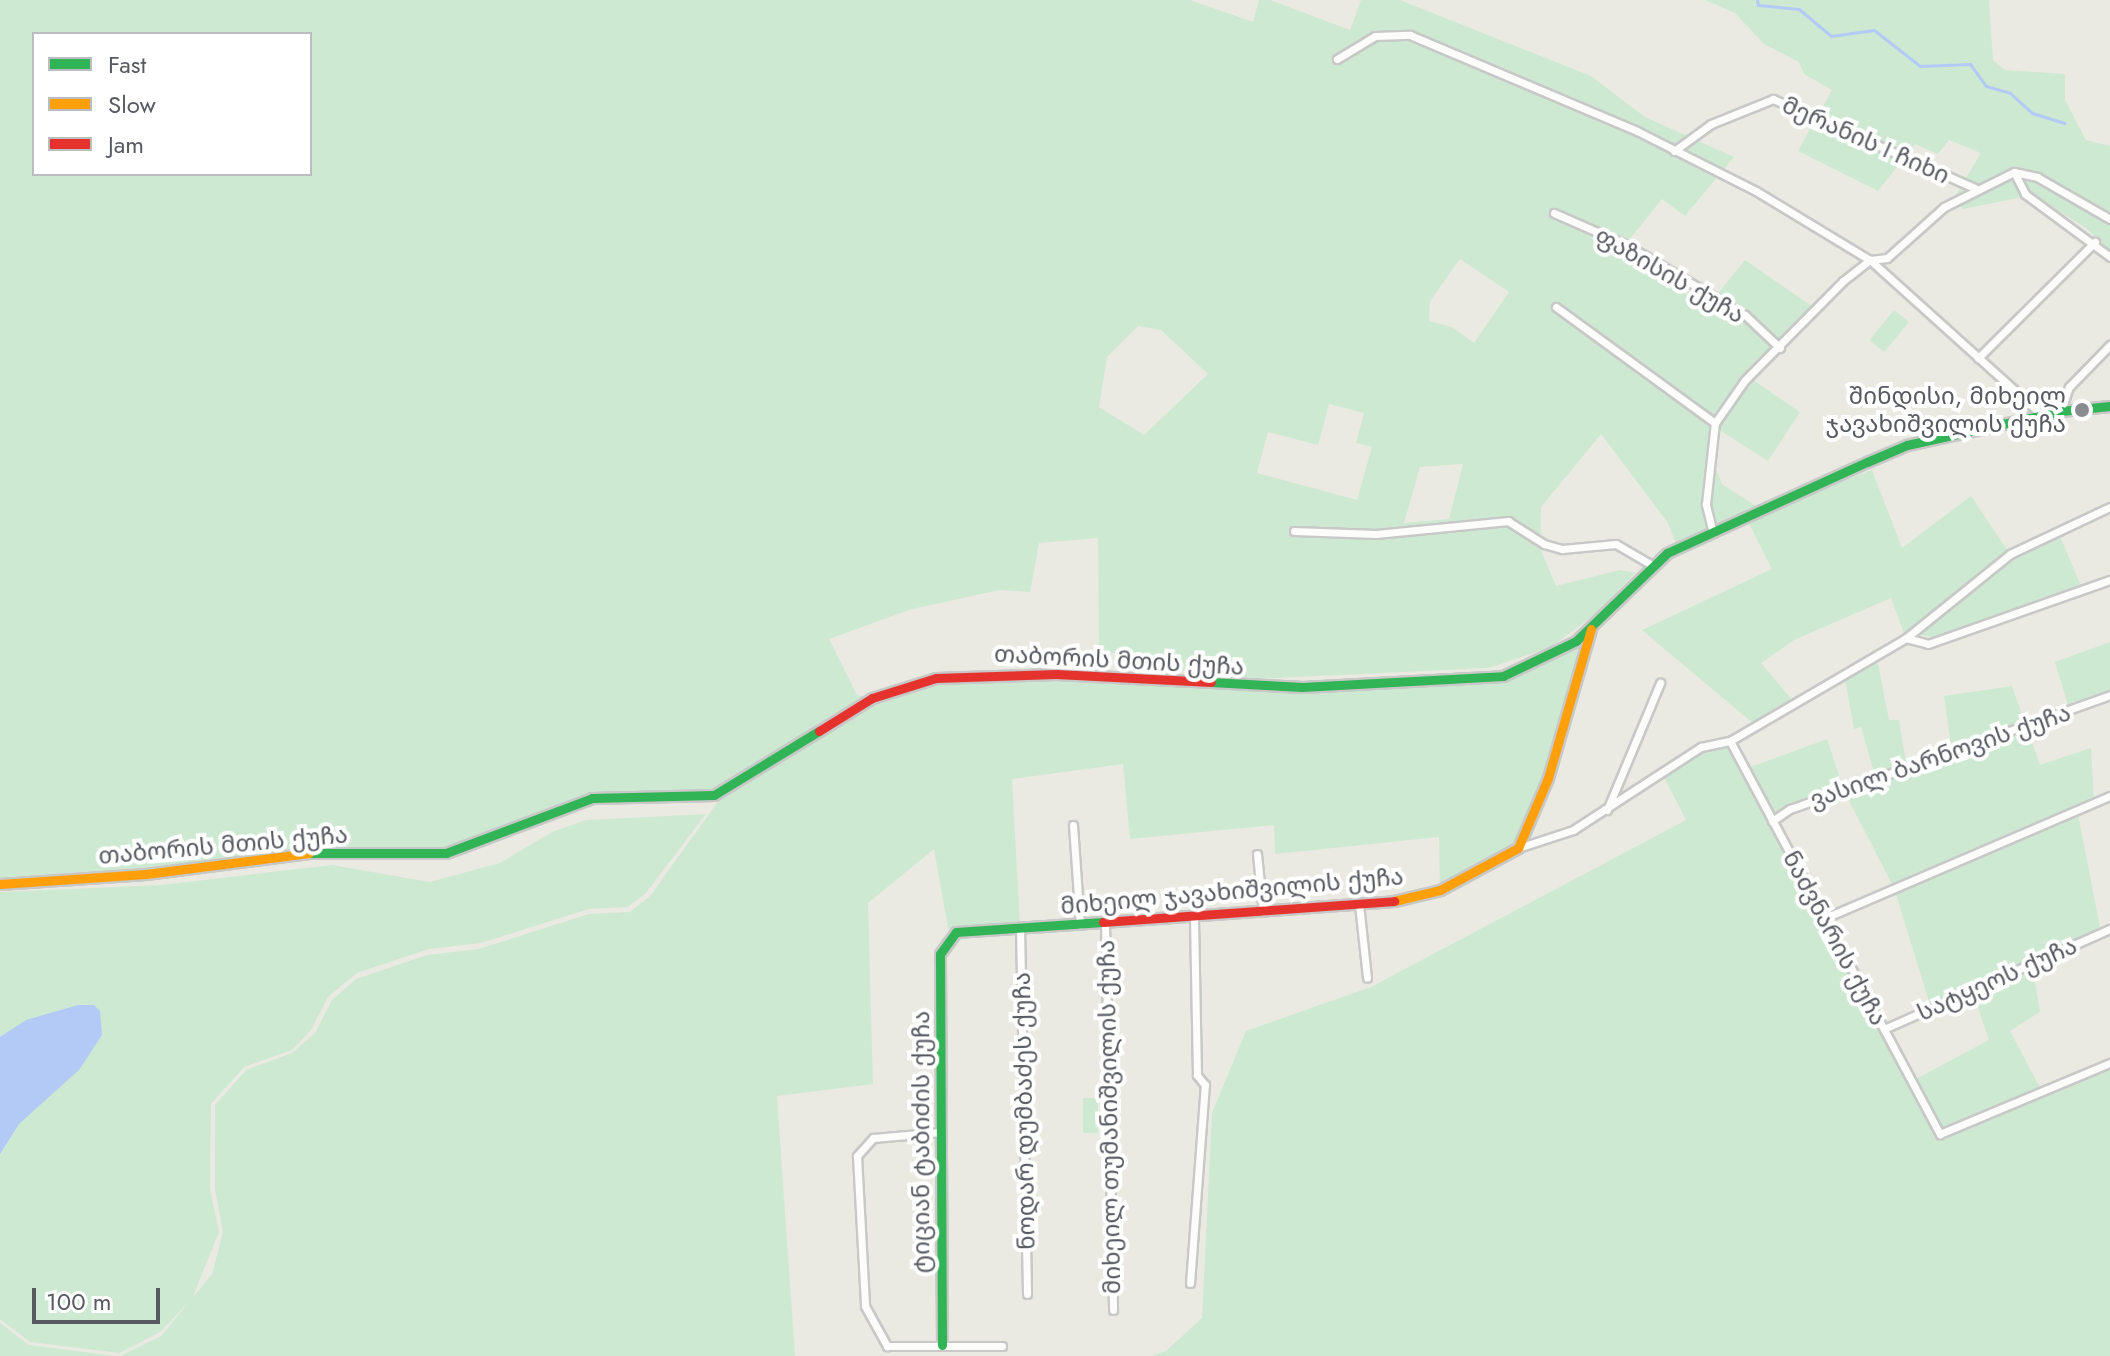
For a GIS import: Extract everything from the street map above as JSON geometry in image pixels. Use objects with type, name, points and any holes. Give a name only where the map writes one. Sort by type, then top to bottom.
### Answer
[{"type":"main road","points":[[1518,848],[1548,778],[1592,625],[1652,565],[1713,533],[1907,445],[2061,411],[2110,406]]},
{"type":"main road","name":"თაბორის მთის ქუჩა","points":[[0,884],[146,874],[329,850],[446,853],[592,798],[714,795],[872,698],[936,678],[1056,674],[1231,687],[1476,681],[1526,669],[1566,648],[1592,625]]},
{"type":"main road","name":"მიხეილ ჯავახიშვილის ქუჩა","points":[[946,939],[956,932],[1194,918],[1359,904],[1440,890],[1518,848]]},
{"type":"main road","name":"ტიციან ტაბიძის ქუჩა","points":[[942,1345],[940,954],[946,939]]},
{"type":"street","points":[[1337,59],[1375,36],[1410,35],[1687,157],[1870,260],[2042,415]]},
{"type":"street","name":"მერანის I ჩიხი","points":[[1674,151],[1711,124],[1773,99],[1975,188]]},
{"type":"street","points":[[2014,172],[2025,194],[2095,242],[2110,257]]},
{"type":"street","points":[[1713,533],[1706,504],[1715,423],[1745,380],[1870,260],[1887,258],[1944,207],[1975,188],[2014,172],[2037,177],[2110,219]]},
{"type":"street","name":"ფაზისის ქუჩა","points":[[1554,213],[1627,245],[1732,307],[1780,348]]},
{"type":"street","points":[[1978,358],[2095,242]]},
{"type":"street","points":[[1556,307],[1715,423]]},
{"type":"street","points":[[2061,411],[2069,387],[2110,345]]},
{"type":"street","points":[[1518,848],[1549,842],[1607,810],[1701,747],[1730,741],[1906,638],[2010,554],[2110,507]]},
{"type":"street","points":[[1294,531],[1376,534],[1508,521],[1544,544],[1562,549],[1616,544],[1652,565]]},
{"type":"street","points":[[1906,638],[1928,644],[2110,580]]},
{"type":"street","points":[[1607,810],[1660,683]]},
{"type":"street","name":"ვასილ ბარნოვის ქუჩა","points":[[1772,821],[1790,809],[2110,695]]},
{"type":"street","name":"ნაძვნარის ქუჩა","points":[[1730,741],[1940,1134],[2110,1063]]},
{"type":"street","points":[[1825,918],[2110,796]]},
{"type":"street","points":[[1073,825],[1080,925]]},
{"type":"street","points":[[1257,854],[1263,912]]},
{"type":"street","points":[[1359,904],[1367,978]]},
{"type":"street","points":[[1190,1283],[1205,1085],[1197,1075],[1194,918]]},
{"type":"street","name":"მიხეილ თუმანიშვილის ქუჩა","points":[[1105,924],[1113,1310]]},
{"type":"street","name":"ნოდარ დუმბაძეს ქუჩა","points":[[1020,927],[1027,1294]]},
{"type":"street","name":"სატყეოს ქუჩა","points":[[1884,1029],[2110,929]]},
{"type":"street","points":[[941,1132],[873,1138],[859,1151],[856,1163],[863,1299],[880,1339],[887,1346],[1002,1346]]},
{"type":"green space","points":[[0,0],[1190,0],[1253,22],[1259,0],[1270,0],[1350,30],[1361,0],[1400,0],[1591,76],[1645,117],[1734,157],[1685,216],[1662,199],[1620,251],[1707,307],[1745,260],[1813,307],[1750,378],[1800,412],[1768,461],[1718,429],[1715,467],[1722,484],[1756,506],[1676,544],[1668,523],[1601,434],[1541,507],[1540,548],[1556,586],[1620,570],[1635,573],[1597,613],[1551,647],[1489,668],[1210,681],[1144,656],[1099,652],[1098,538],[1039,543],[1030,592],[1000,590],[912,609],[829,639],[857,695],[872,698],[983,673],[1181,685],[1445,682],[1526,669],[1592,625],[1548,778],[1518,848],[1440,890],[1439,837],[1275,854],[1274,825],[1130,839],[1123,764],[1012,779],[1020,927],[956,932],[948,928],[934,849],[868,903],[873,1084],[777,1096],[795,1356],[120,1356],[161,1336],[212,1274],[223,1232],[215,1190],[215,1105],[246,1070],[292,1053],[315,1033],[332,1000],[356,979],[427,955],[479,949],[589,914],[630,912],[650,896],[725,792],[597,798],[446,856],[328,851],[0,886]],"holes":[[[1460,259],[1509,292],[1474,343],[1452,327],[1429,321],[1430,301]],[[1138,326],[1161,330],[1208,374],[1144,435],[1099,407],[1107,357]],[[1329,404],[1364,413],[1356,443],[1372,447],[1357,500],[1257,473],[1268,432],[1318,445]],[[1463,464],[1449,519],[1404,523],[1420,467]]]},
{"type":"green space","points":[[1705,0],[1989,0],[1993,60],[2005,70],[2065,74],[2065,100],[2086,140],[2110,146],[2110,251],[2086,228],[2033,195],[1963,209],[1954,198],[1981,153],[1949,140],[1938,154],[1915,144],[1878,191],[1798,151],[1832,90],[1804,74],[1799,62],[1764,44],[1735,13]]},
{"type":"green space","points":[[1894,310],[1909,322],[1884,352],[1869,340]]},
{"type":"green space","points":[[1872,470],[1902,548],[1971,496],[2008,551],[1906,638],[1891,598],[1794,640],[1761,663],[1794,702],[1755,725],[1642,630],[1772,569],[1746,518]]},
{"type":"green space","points":[[2059,534],[2081,586],[1935,638],[1917,634],[2004,562]]},
{"type":"green space","points":[[2110,642],[2110,695],[2070,711],[2055,662]]},
{"type":"green space","points":[[1876,654],[1889,720],[1899,720],[1907,769],[1952,753],[1944,696],[2012,686],[2040,765],[2091,748],[2094,801],[2077,808],[2101,933],[2032,963],[2040,1012],[2010,1031],[2045,1097],[2110,1069],[2110,1356],[1151,1356],[1166,1351],[1202,1318],[1212,1113],[1246,1031],[1371,987],[1686,820],[1663,775],[1701,747],[1730,741],[1745,769],[1827,739],[1844,790],[1876,779],[1861,727],[1854,729],[1844,673]],"holes":[[[1844,791],[1894,888],[1931,1008],[1972,990],[1989,1040],[1912,1081],[1773,820]]]},
{"type":"green space","points":[[706,814],[646,893],[628,907],[589,909],[481,943],[429,949],[357,973],[328,997],[311,1030],[292,1050],[244,1067],[211,1104],[210,1189],[219,1232],[192,1299],[160,1332],[120,1353],[30,1342],[0,1319],[0,892],[161,885],[332,865],[430,882],[500,863],[552,832],[586,820]]},
{"type":"green space","points":[[1083,1098],[1098,1098],[1098,1133],[1083,1133]]},
{"type":"green space","points":[[0,1323],[29,1345],[116,1356],[0,1356]]},
{"type":"water","points":[[78,1005],[94,1005],[100,1011],[102,1035],[79,1070],[19,1124],[0,1154],[0,1037],[26,1020]]},
{"type":"waterway","points":[[1757,0],[1758,5],[1799,9],[1831,36],[1874,30],[1920,66],[1970,64],[1986,86],[2010,93],[2032,113],[2065,123]]},
{"type":"traffic: fast","points":[[1211,682],[1302,687],[1503,676],[1576,641],[1667,553],[1867,462],[1907,445],[2061,411],[2110,406]]},
{"type":"traffic: fast","points":[[309,853],[446,853],[592,798],[714,795],[819,731]]},
{"type":"traffic: fast","points":[[942,1345],[940,954],[956,932],[1103,922]]},
{"type":"traffic: slow","points":[[1394,901],[1440,890],[1518,848],[1548,778],[1591,629]]},
{"type":"traffic: slow","points":[[0,884],[146,874],[309,853]]},
{"type":"traffic: jam","points":[[819,731],[872,698],[936,678],[1056,674],[1211,682]]},
{"type":"traffic: jam","points":[[1103,922],[1394,901]]},
{"type":"place","name":"შინდისი, მიხეილ ჯავახიშვილის ქუჩა","points":[[2082,410]]}]
